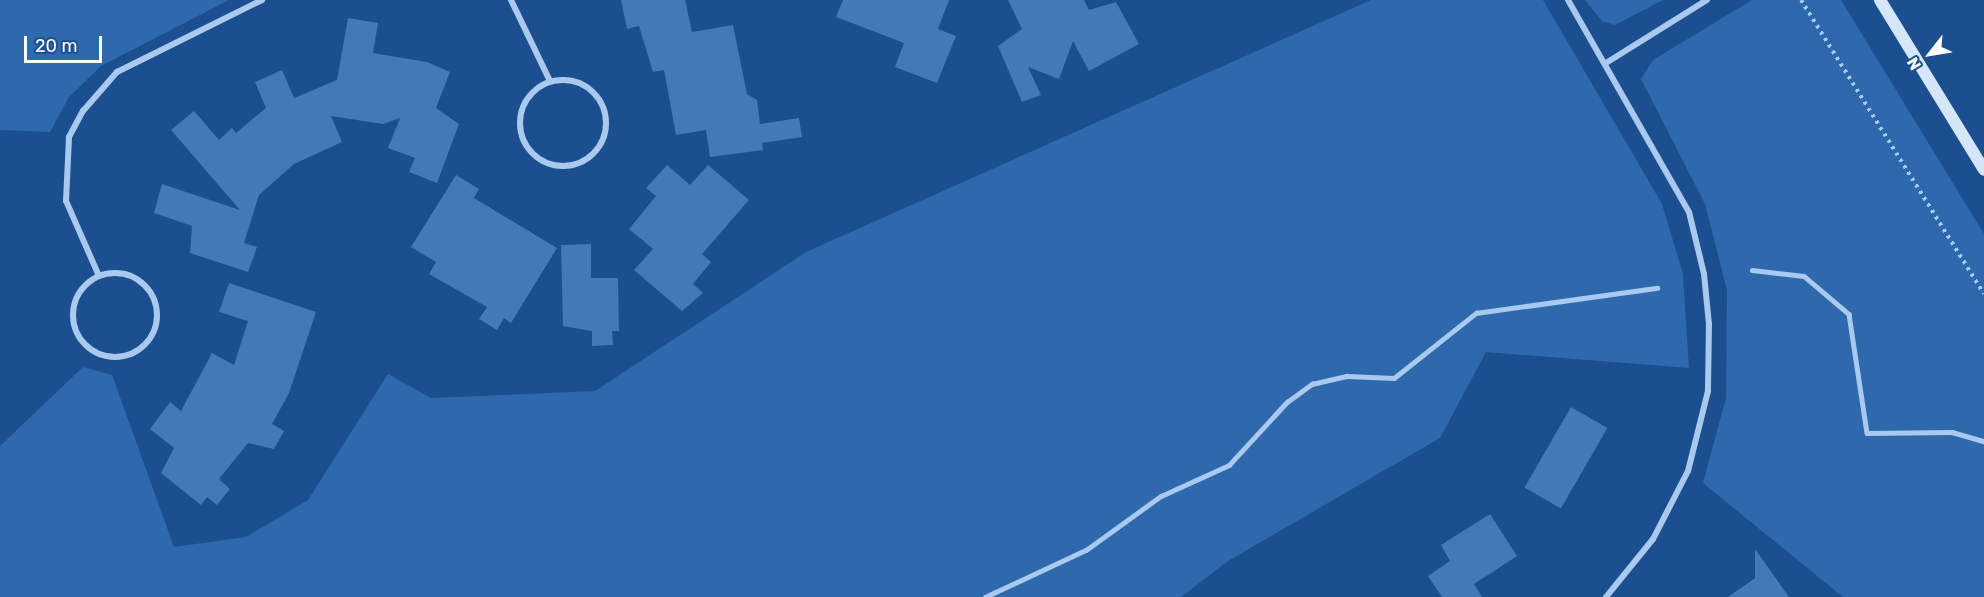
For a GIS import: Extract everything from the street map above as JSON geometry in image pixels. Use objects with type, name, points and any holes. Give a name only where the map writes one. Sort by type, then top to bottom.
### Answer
[{"type":"main road","points":[[1880,0],[1984,170]]},
{"type":"street","points":[[99,276],[66,201],[69,137],[83,111],[117,72],[262,0]]},
{"type":"street","points":[[511,0],[550,81]]},
{"type":"street","points":[[1568,0],[1689,212],[1704,274],[1709,369],[1705,414],[1678,494],[1653,539],[1606,597]]},
{"type":"street","points":[[1606,63],[1707,0]]},
{"type":"street","points":[[550,81],[578,82],[599,98],[605,111],[604,138],[598,150],[575,165],[545,163],[524,142],[521,112],[527,99],[550,81]]},
{"type":"street","points":[[99,276],[131,276],[154,299],[151,337],[130,354],[102,355],[76,330],[78,295],[99,276]]},
{"type":"lane","points":[[1752,270],[1804,276],[1849,314],[1867,433],[1952,432],[1984,441]]},
{"type":"lane","points":[[985,597],[1086,550],[1161,496],[1229,465],[1287,402],[1312,384],[1347,376],[1394,378],[1476,313],[1657,288]]},
{"type":"path","points":[[1801,0],[1984,294]]},
{"type":"shaded area","points":[[0,0],[229,0],[101,66],[69,97],[50,132],[0,130]]},
{"type":"shaded area","points":[[1371,0],[1543,0],[1662,204],[1683,274],[1689,368],[1486,352],[1440,438],[1228,561],[1181,597],[0,597],[0,446],[83,367],[112,375],[174,547],[246,537],[308,500],[388,374],[431,398],[595,391],[806,252]]},
{"type":"shaded area","points":[[1585,0],[1663,0],[1615,25],[1602,21]]},
{"type":"shaded area","points":[[1752,0],[1841,0],[1984,234],[1984,597],[1843,597],[1703,483],[1726,398],[1727,290],[1705,204],[1641,79],[1653,60]]},
{"type":"building","points":[[621,0],[685,0],[692,32],[733,25],[747,94],[757,100],[760,124],[799,118],[802,137],[762,143],[763,150],[710,157],[706,130],[676,135],[664,70],[653,72],[639,26],[627,29]]},
{"type":"building","points":[[843,0],[949,0],[938,29],[956,36],[937,83],[895,67],[904,43],[836,17]]},
{"type":"building","points":[[1008,0],[1084,0],[1089,10],[1116,2],[1139,44],[1089,71],[1073,41],[1059,79],[1028,67],[1041,95],[1022,102],[998,46],[1022,29]]},
{"type":"building","points":[[348,18],[378,23],[373,53],[427,62],[450,72],[436,108],[459,124],[437,183],[409,172],[415,158],[388,148],[400,118],[383,124],[331,116],[342,142],[294,164],[259,195],[244,243],[257,247],[248,272],[190,253],[192,226],[154,213],[162,184],[240,210],[171,130],[194,111],[219,140],[232,128],[236,133],[266,108],[255,82],[282,70],[294,98],[337,80]]},
{"type":"building","points":[[667,165],[690,185],[708,165],[749,200],[702,254],[711,262],[693,284],[703,293],[682,311],[634,270],[653,249],[629,229],[656,196],[646,188]]},
{"type":"building","points":[[456,175],[479,189],[474,198],[557,248],[511,323],[504,318],[497,330],[479,319],[487,307],[429,274],[436,262],[411,247]]},
{"type":"building","points":[[591,244],[591,278],[618,278],[619,331],[612,331],[613,345],[592,346],[592,331],[563,326],[561,245]]},
{"type":"building","points":[[229,283],[316,312],[289,393],[272,424],[284,431],[274,449],[248,443],[219,479],[230,489],[217,505],[207,497],[201,505],[161,473],[174,448],[150,429],[170,402],[181,411],[212,353],[234,365],[248,321],[219,312]]},
{"type":"building","points":[[1571,407],[1607,428],[1561,509],[1524,488]]},
{"type":"building","points":[[1490,514],[1517,556],[1474,584],[1482,597],[1442,597],[1428,576],[1450,561],[1441,545]]},
{"type":"building","points":[[1755,549],[1789,597],[1728,597],[1755,578]]}]
